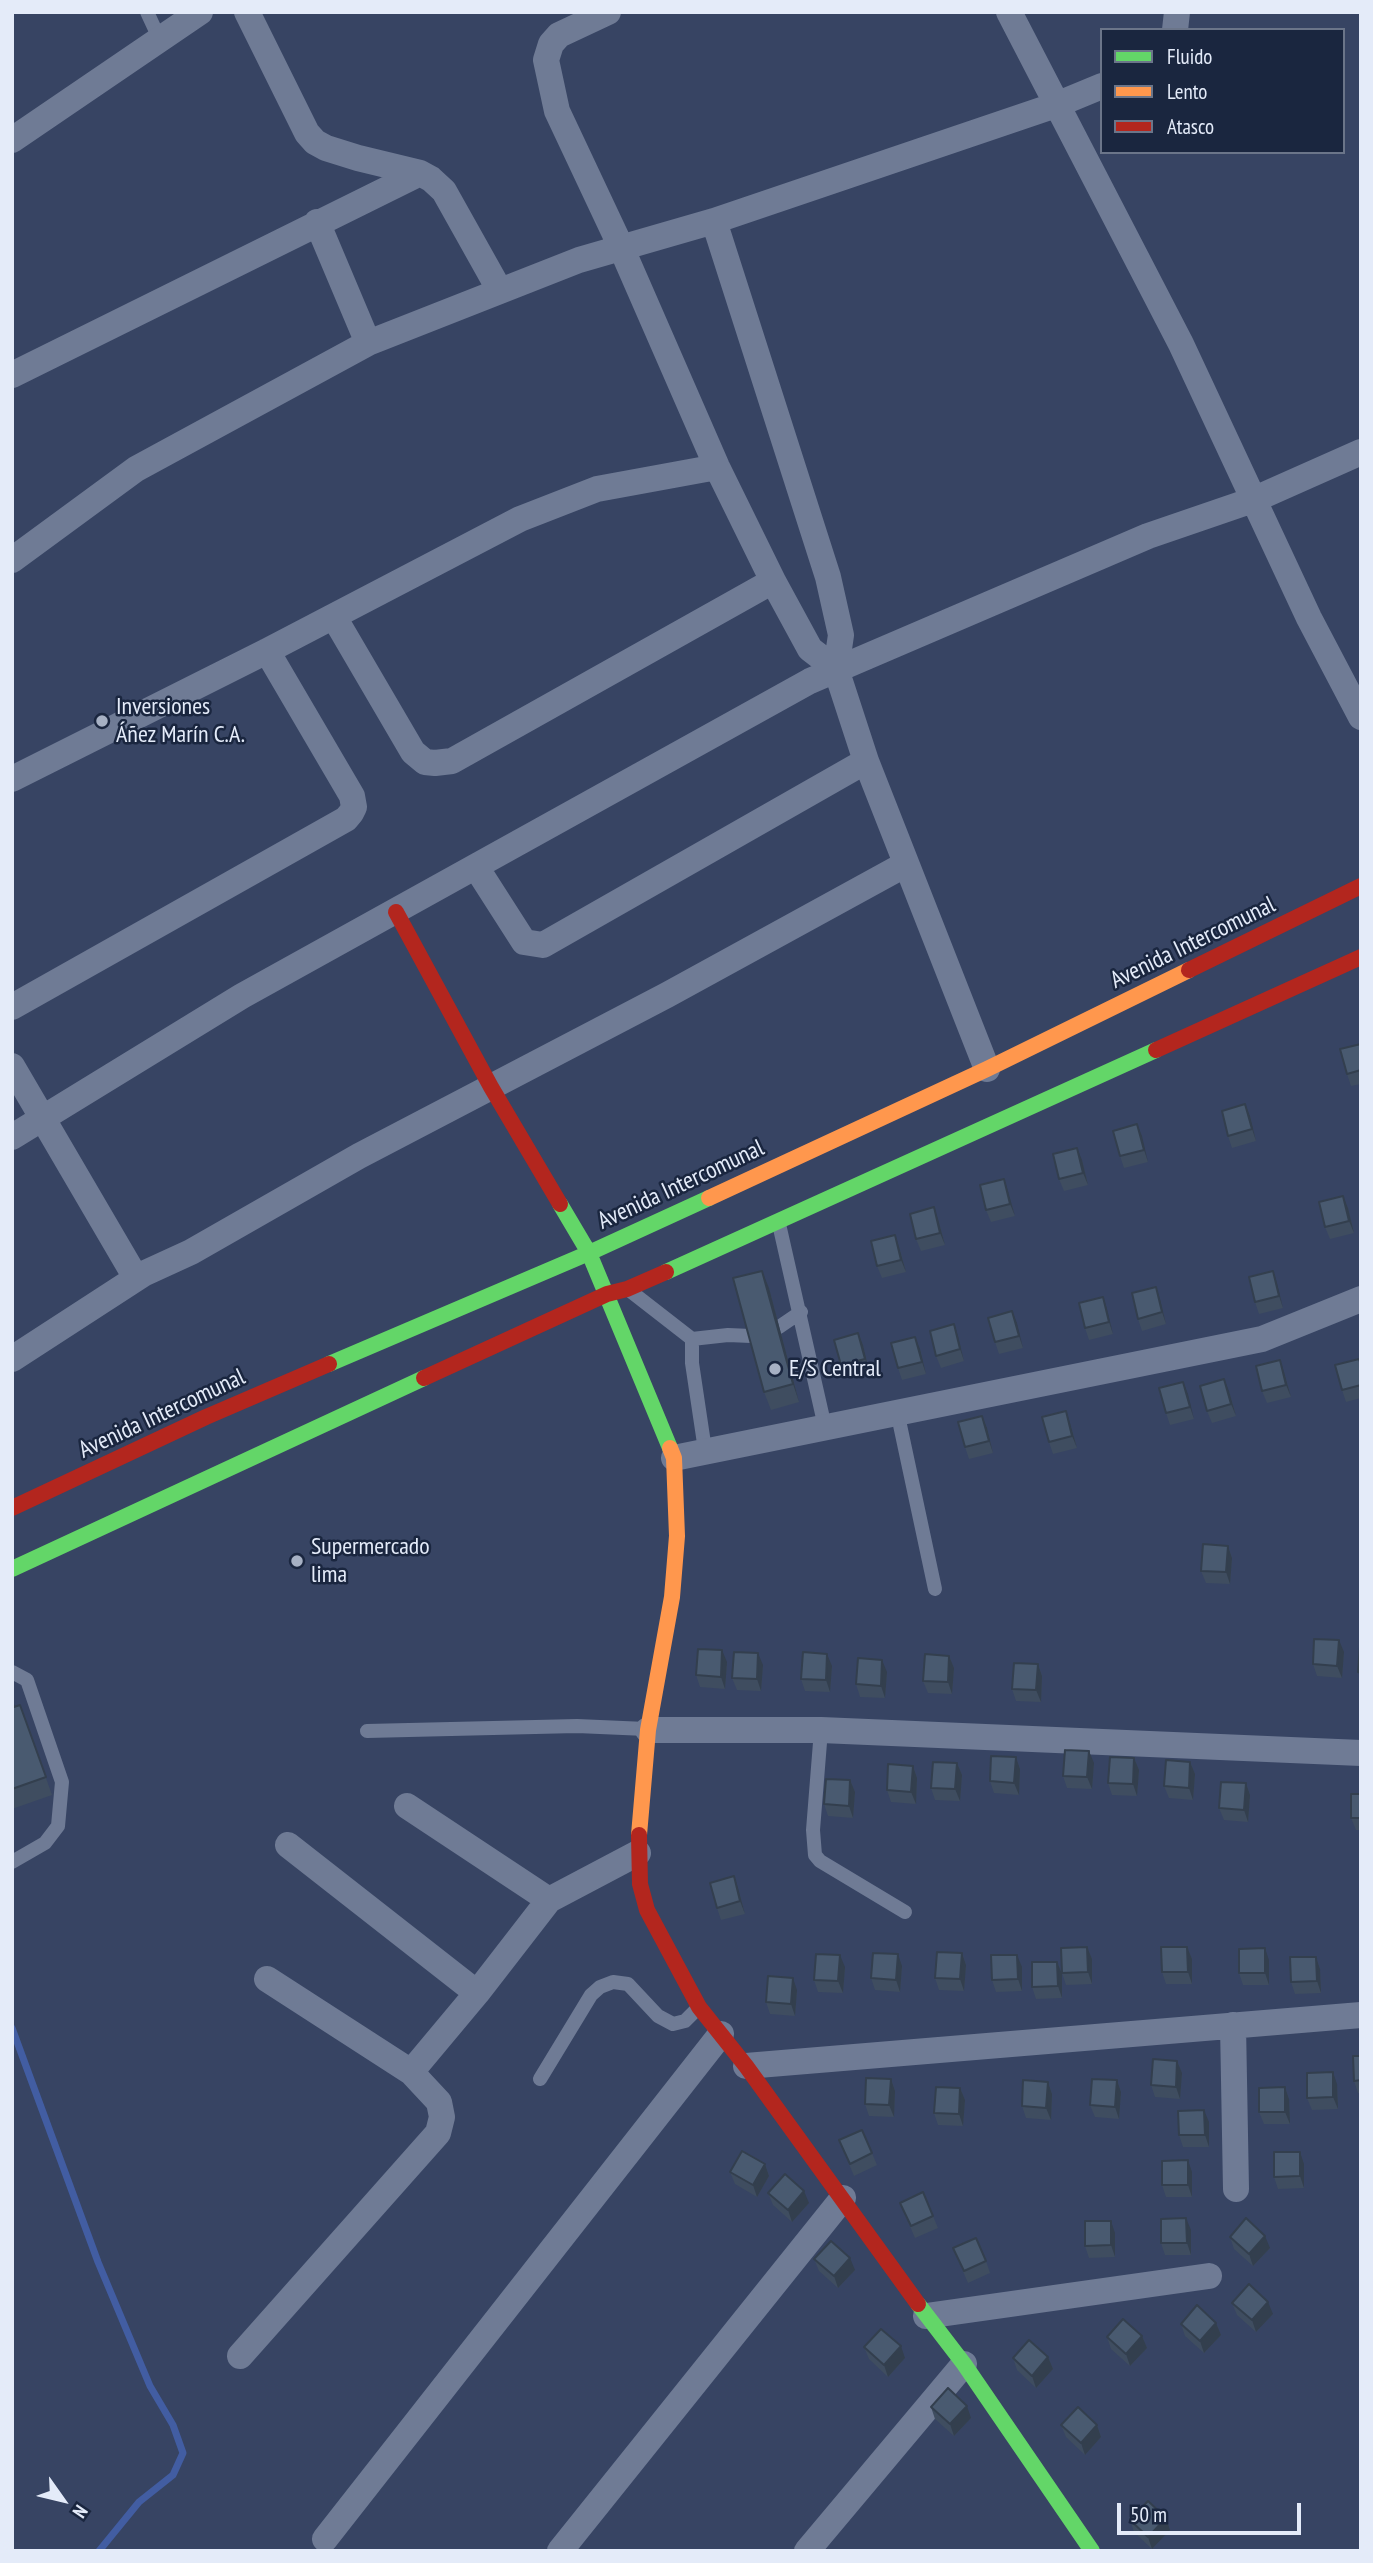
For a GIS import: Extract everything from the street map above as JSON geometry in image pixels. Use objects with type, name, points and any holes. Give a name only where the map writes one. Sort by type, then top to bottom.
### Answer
[{"type":"main road","name":"Avenida Intercomunal","points":[[12,1508],[206,1417],[589,1253],[987,1069],[1361,886]]},
{"type":"main road","points":[[396,912],[491,1087],[589,1253],[674,1458],[677,1536],[673,1585],[648,1730],[638,1853],[640,1884],[647,1910],[699,2007],[746,2066],[926,2316],[964,2364],[1092,2551]]},
{"type":"main road","points":[[12,1569],[607,1294],[627,1289],[1361,957]]},
{"type":"street","points":[[12,140],[200,12]]},
{"type":"street","points":[[247,12],[307,133],[315,142],[358,158],[420,173],[444,191],[500,291]]},
{"type":"street","points":[[608,12],[559,35],[551,44],[546,60],[557,111],[621,247],[717,467],[772,581],[810,649],[836,669]]},
{"type":"street","points":[[1009,12],[1181,344],[1309,618],[1361,717]]},
{"type":"street","points":[[12,559],[136,469],[368,343],[579,260],[714,221],[1056,105],[1100,87]]},
{"type":"street","points":[[12,375],[420,173]]},
{"type":"street","points":[[714,221],[828,577],[841,635],[836,669],[866,761],[987,1069]]},
{"type":"street","points":[[317,222],[368,343]]},
{"type":"street","points":[[12,1138],[242,996],[810,681],[1148,536],[1253,500],[1361,452]]},
{"type":"street","points":[[12,779],[334,617],[520,519],[597,489],[717,467]]},
{"type":"street","points":[[334,617],[413,752],[425,762],[435,763],[452,761],[772,581]]},
{"type":"street","points":[[12,1007],[346,819],[351,813],[354,807],[352,796],[267,651]]},
{"type":"street","points":[[476,867],[524,942],[543,945],[866,761]]},
{"type":"street","points":[[12,1359],[135,1278],[191,1252],[359,1156],[667,995],[906,863]]},
{"type":"street","points":[[12,1066],[135,1278]]},
{"type":"street","points":[[674,1458],[1262,1339],[1361,1299]]},
{"type":"street","points":[[648,1730],[821,1730],[1361,1753]]},
{"type":"street","points":[[407,1806],[548,1900]]},
{"type":"street","points":[[288,1845],[477,1993]]},
{"type":"street","points":[[411,2072],[477,1993],[548,1900],[638,1853]]},
{"type":"street","points":[[240,2356],[438,2133],[442,2117],[439,2102],[411,2072],[267,1979]]},
{"type":"street","points":[[746,2066],[1361,2015]]},
{"type":"street","points":[[1233,2025],[1236,2189]]},
{"type":"street","points":[[326,2539],[721,2034]]},
{"type":"street","points":[[559,2551],[843,2198]]},
{"type":"street","points":[[926,2316],[1209,2276]]},
{"type":"street","points":[[807,2551],[964,2364]]},
{"type":"lane","points":[[147,12],[160,40]]},
{"type":"lane","points":[[778,1219],[825,1427]]},
{"type":"lane","points":[[627,1289],[692,1339],[728,1335],[751,1336]]},
{"type":"lane","points":[[779,1326],[801,1312]]},
{"type":"lane","points":[[692,1339],[692,1363],[705,1450]]},
{"type":"lane","points":[[897,1411],[935,1589]]},
{"type":"lane","points":[[12,1672],[27,1680],[62,1782],[58,1826],[45,1843],[12,1863]]},
{"type":"lane","points":[[367,1731],[577,1726],[648,1730]]},
{"type":"lane","points":[[821,1730],[813,1830],[815,1855],[820,1861],[905,1912]]},
{"type":"lane","points":[[540,2080],[591,1995],[600,1987],[613,1982],[628,1984],[658,2016],[673,2024],[685,2021],[699,2007]]},
{"type":"building","points":[[1361,1044],[1361,1070],[1347,1074],[1340,1049]]},
{"type":"building","points":[[1245,1104],[1252,1129],[1228,1136],[1222,1111]]},
{"type":"building","points":[[1137,1124],[1144,1150],[1120,1156],[1113,1131]]},
{"type":"building","points":[[1077,1148],[1083,1173],[1059,1179],[1053,1154]]},
{"type":"building","points":[[1004,1179],[1010,1204],[986,1210],[980,1185]]},
{"type":"building","points":[[1343,1196],[1349,1221],[1325,1227],[1319,1202]]},
{"type":"building","points":[[934,1207],[940,1233],[916,1239],[910,1214]]},
{"type":"building","points":[[895,1235],[901,1260],[877,1266],[871,1241]]},
{"type":"building","name":"E/S Central","points":[[762,1271],[793,1384],[764,1392],[733,1278]]},
{"type":"building","points":[[1273,1271],[1279,1296],[1255,1302],[1249,1277]]},
{"type":"building","points":[[1156,1287],[1162,1312],[1138,1319],[1132,1293]]},
{"type":"building","points":[[1103,1297],[1109,1322],[1085,1328],[1079,1303]]},
{"type":"building","points":[[1012,1311],[1019,1336],[995,1342],[988,1318]]},
{"type":"building","points":[[954,1324],[960,1349],[936,1356],[930,1331]]},
{"type":"building","points":[[858,1333],[865,1359],[841,1365],[834,1340]]},
{"type":"building","points":[[915,1337],[922,1362],[898,1368],[891,1343]]},
{"type":"building","points":[[1359,1359],[1361,1385],[1342,1390],[1335,1365]]},
{"type":"building","points":[[1280,1360],[1286,1385],[1262,1391],[1256,1366]]},
{"type":"building","points":[[1224,1379],[1231,1404],[1207,1411],[1200,1386]]},
{"type":"building","points":[[1183,1382],[1190,1407],[1166,1413],[1159,1388]]},
{"type":"building","points":[[1066,1411],[1072,1436],[1049,1442],[1042,1417]]},
{"type":"building","points":[[982,1416],[989,1441],[965,1447],[958,1422]]},
{"type":"building","points":[[1203,1544],[1228,1546],[1226,1572],[1201,1571]]},
{"type":"building","points":[[1314,1639],[1339,1640],[1337,1666],[1313,1664]]},
{"type":"building","points":[[1361,1647],[1361,1673],[1358,1672]]},
{"type":"building","points":[[698,1649],[722,1650],[721,1677],[696,1675]]},
{"type":"building","points":[[734,1652],[758,1653],[757,1679],[732,1678]]},
{"type":"building","points":[[803,1652],[827,1654],[826,1680],[801,1679]]},
{"type":"building","points":[[925,1654],[949,1656],[948,1682],[923,1681]]},
{"type":"building","points":[[858,1658],[882,1660],[881,1686],[856,1684]]},
{"type":"building","points":[[1014,1663],[1038,1664],[1036,1690],[1012,1689]]},
{"type":"building","points":[[12,1701],[14,1707],[20,1705],[46,1777],[12,1789]]},
{"type":"building","points":[[1065,1750],[1089,1751],[1087,1777],[1063,1776]]},
{"type":"building","points":[[991,1756],[1016,1757],[1014,1783],[990,1781]]},
{"type":"building","points":[[1110,1757],[1134,1758],[1133,1784],[1108,1783]]},
{"type":"building","points":[[1166,1760],[1190,1762],[1189,1788],[1164,1786]]},
{"type":"building","points":[[933,1762],[957,1763],[955,1789],[931,1788]]},
{"type":"building","points":[[888,1764],[913,1766],[911,1792],[887,1790]]},
{"type":"building","points":[[826,1779],[850,1780],[849,1806],[824,1804]]},
{"type":"building","points":[[1221,1782],[1246,1783],[1244,1810],[1219,1808]]},
{"type":"building","points":[[1351,1794],[1361,1794],[1361,1818],[1351,1818]]},
{"type":"building","points":[[734,1876],[740,1901],[717,1908],[710,1883]]},
{"type":"building","points":[[1087,1947],[1088,1972],[1062,1973],[1061,1948]]},
{"type":"building","points":[[1161,1947],[1187,1947],[1188,1972],[1162,1972]]},
{"type":"building","points":[[1265,1948],[1265,1973],[1239,1973],[1239,1949]]},
{"type":"building","points":[[937,1952],[962,1953],[960,1979],[935,1978]]},
{"type":"building","points":[[873,1953],[898,1954],[896,1980],[871,1978]]},
{"type":"building","points":[[816,1954],[840,1955],[838,1981],[814,1980]]},
{"type":"building","points":[[991,1955],[1017,1955],[1018,1979],[992,1980]]},
{"type":"building","points":[[1290,1957],[1316,1957],[1317,1981],[1291,1982]]},
{"type":"building","points":[[1032,1962],[1057,1962],[1058,1986],[1032,1987]]},
{"type":"building","points":[[768,1976],[793,1978],[791,2004],[766,2002]]},
{"type":"building","points":[[1353,2056],[1361,2056],[1361,2080],[1354,2081]]},
{"type":"building","points":[[1153,2059],[1177,2061],[1176,2087],[1151,2085]]},
{"type":"building","points":[[1333,2072],[1333,2097],[1307,2098],[1307,2073]]},
{"type":"building","points":[[866,2078],[891,2079],[889,2105],[865,2104]]},
{"type":"building","points":[[1092,2079],[1117,2080],[1115,2107],[1090,2105]]},
{"type":"building","points":[[1023,2080],[1048,2082],[1046,2108],[1022,2106]]},
{"type":"building","points":[[936,2087],[960,2088],[959,2114],[934,2113]]},
{"type":"building","points":[[1285,2087],[1285,2112],[1259,2112],[1259,2088]]},
{"type":"building","points":[[1204,2110],[1205,2135],[1179,2135],[1178,2111]]},
{"type":"building","points":[[862,2130],[872,2153],[850,2164],[839,2140]]},
{"type":"building","points":[[742,2151],[765,2164],[753,2185],[730,2172]]},
{"type":"building","points":[[1274,2152],[1300,2152],[1300,2176],[1274,2177]]},
{"type":"building","points":[[1188,2160],[1188,2185],[1162,2185],[1162,2161]]},
{"type":"building","points":[[785,2174],[804,2191],[788,2210],[768,2193]]},
{"type":"building","points":[[923,2192],[933,2216],[911,2226],[900,2203]]},
{"type":"building","points":[[1186,2218],[1187,2243],[1161,2243],[1161,2219]]},
{"type":"building","points":[[1246,2218],[1265,2236],[1249,2254],[1230,2237]]},
{"type":"building","points":[[1085,2221],[1111,2221],[1111,2245],[1085,2246]]},
{"type":"building","points":[[976,2238],[986,2261],[964,2271],[953,2248]]},
{"type":"building","points":[[831,2241],[850,2258],[834,2276],[814,2259]]},
{"type":"building","points":[[1249,2284],[1268,2302],[1252,2320],[1232,2303]]},
{"type":"building","points":[[1197,2305],[1216,2323],[1200,2341],[1181,2324]]},
{"type":"building","points":[[1123,2319],[1142,2336],[1126,2354],[1107,2337]]},
{"type":"building","points":[[881,2329],[901,2346],[884,2365],[864,2347]]},
{"type":"building","points":[[1029,2340],[1048,2357],[1032,2376],[1013,2358]]},
{"type":"building","points":[[948,2388],[967,2406],[950,2424],[931,2407]]},
{"type":"building","points":[[1078,2407],[1097,2425],[1081,2443],[1061,2425]]},
{"type":"building","points":[[1148,2501],[1166,2518],[1148,2537],[1130,2520]]},
{"type":"waterway","points":[[12,2028],[98,2262],[150,2386],[173,2425],[183,2453],[173,2475],[139,2502],[99,2551]]},
{"type":"traffic: fast","points":[[666,1272],[1156,1050]]},
{"type":"traffic: fast","points":[[329,1364],[589,1253],[709,1198]]},
{"type":"traffic: fast","points":[[560,1204],[589,1253],[670,1448]]},
{"type":"traffic: fast","points":[[12,1569],[424,1378]]},
{"type":"traffic: fast","points":[[918,2304],[964,2364],[1092,2551]]},
{"type":"traffic: slow","points":[[709,1198],[987,1069],[1189,970]]},
{"type":"traffic: slow","points":[[639,1835],[648,1730],[672,1597],[677,1536],[674,1458],[670,1448]]},
{"type":"traffic: jam","points":[[1189,970],[1361,886]]},
{"type":"traffic: jam","points":[[396,912],[491,1087],[560,1204]]},
{"type":"traffic: jam","points":[[1156,1050],[1361,957]]},
{"type":"traffic: jam","points":[[424,1378],[607,1294],[627,1289],[666,1272]]},
{"type":"traffic: jam","points":[[12,1508],[206,1417],[329,1364]]},
{"type":"traffic: jam","points":[[639,1835],[640,1884],[647,1910],[699,2007],[746,2066],[918,2304]]},
{"type":"place","name":"Inversiones Áñez Marín C.A.","points":[[102,721]]},
{"type":"place","name":"E/S Central","points":[[775,1369]]},
{"type":"place","name":"Supermercado lima","points":[[297,1561]]}]
